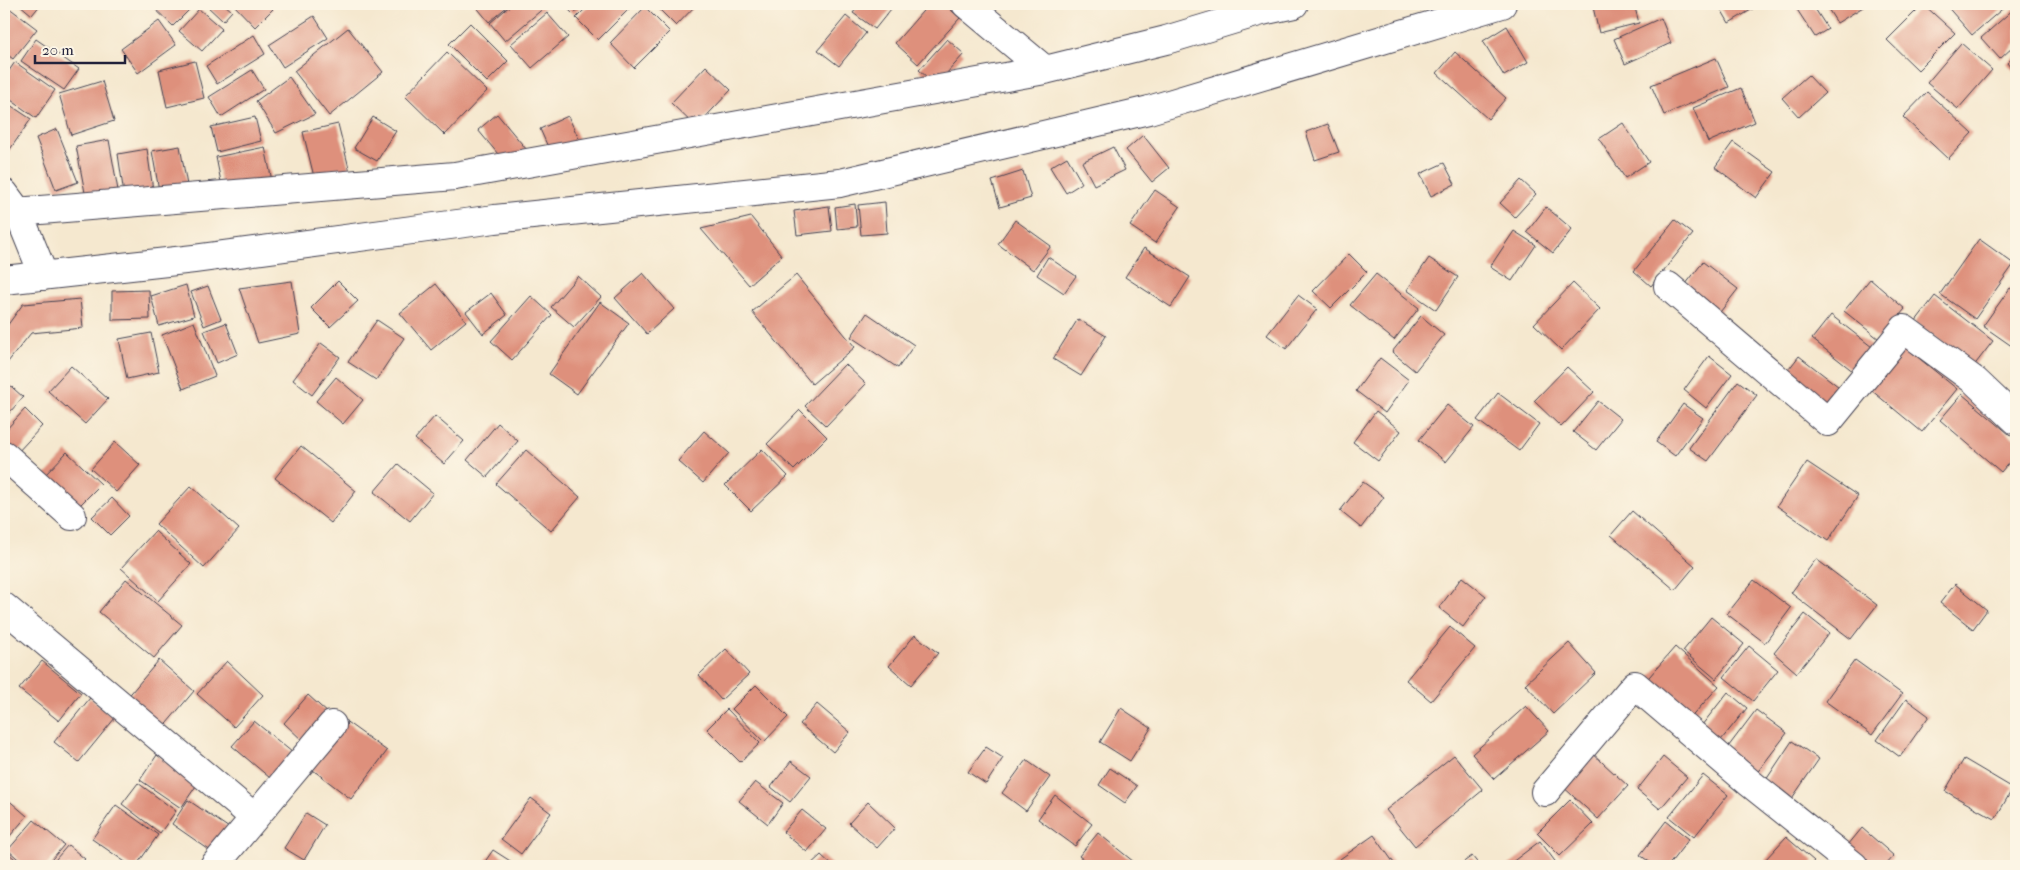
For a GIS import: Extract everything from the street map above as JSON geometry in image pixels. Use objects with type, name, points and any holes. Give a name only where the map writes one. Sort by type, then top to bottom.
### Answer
[{"type":"street","points":[[966,4],[1045,70]]},
{"type":"street","points":[[44,276],[9,206],[455,176],[1045,70],[1166,40],[1262,11],[1294,4]]},
{"type":"street","points":[[4,280],[194,259],[495,218],[840,183],[1149,110],[1502,4]]},
{"type":"street","points":[[1668,286],[1828,422],[1904,329],[1975,381],[2016,420]]},
{"type":"street","points":[[4,455],[72,516]]},
{"type":"street","points":[[4,607],[254,817]]},
{"type":"street","points":[[1545,792],[1635,685],[1750,783],[1854,866]]},
{"type":"street","points":[[214,866],[332,725]]},
{"type":"building","points":[[4,4],[37,29],[13,59],[4,52]]},
{"type":"building","points":[[19,4],[41,4],[32,15]]},
{"type":"building","points":[[150,4],[195,4],[173,26]]},
{"type":"building","points":[[224,4],[232,11],[223,21],[206,5]]},
{"type":"building","points":[[233,4],[268,4],[273,9],[255,27]]},
{"type":"building","points":[[474,4],[510,4],[489,22]]},
{"type":"building","points":[[512,4],[544,4],[546,6],[505,41],[490,23]]},
{"type":"building","points":[[563,4],[584,4],[573,14]]},
{"type":"building","points":[[590,4],[634,4],[598,40],[576,18]]},
{"type":"building","points":[[654,4],[697,4],[676,26]]},
{"type":"building","points":[[860,4],[895,4],[875,29],[853,13]]},
{"type":"building","points":[[929,4],[944,4],[960,18],[918,64],[895,43]]},
{"type":"building","points":[[1605,4],[1634,4],[1639,23],[1599,33],[1593,7]]},
{"type":"building","points":[[1718,4],[1754,4],[1756,7],[1729,23]]},
{"type":"building","points":[[1795,4],[1812,4],[1828,29],[1815,37]]},
{"type":"building","points":[[1825,4],[1868,4],[1837,23]]},
{"type":"building","points":[[1923,4],[1955,33],[1918,70],[1887,40]]},
{"type":"building","points":[[1945,4],[2008,4],[1972,35]]},
{"type":"building","points":[[645,7],[670,32],[634,68],[610,43]]},
{"type":"building","points":[[2016,7],[2016,44],[2000,59],[1981,38]]},
{"type":"building","points":[[199,9],[222,29],[202,51],[179,31]]},
{"type":"building","points":[[547,13],[568,37],[532,68],[511,44]]},
{"type":"building","points":[[314,16],[328,38],[283,67],[269,45]]},
{"type":"building","points":[[846,16],[866,33],[839,66],[818,50]]},
{"type":"building","points":[[1661,18],[1671,43],[1625,64],[1614,39]]},
{"type":"building","points":[[159,21],[176,45],[138,73],[121,49]]},
{"type":"building","points":[[470,23],[508,61],[487,82],[449,44]]},
{"type":"building","points":[[1507,26],[1528,62],[1504,76],[1483,41]]},
{"type":"building","points":[[348,28],[383,72],[329,116],[294,71]]},
{"type":"building","points":[[254,35],[265,54],[217,84],[206,66]]},
{"type":"building","points":[[36,39],[79,69],[64,90],[21,61]]},
{"type":"building","points":[[947,39],[964,54],[936,85],[919,70]]},
{"type":"building","points":[[1961,43],[1992,70],[1958,109],[1927,83]]},
{"type":"building","points":[[447,52],[487,91],[445,135],[405,96]]},
{"type":"building","points":[[1455,52],[1506,98],[1488,119],[1437,73]]},
{"type":"building","points":[[2016,55],[2016,74],[2007,63]]},
{"type":"building","points":[[1716,58],[1729,87],[1664,115],[1651,85]]},
{"type":"building","points":[[195,61],[204,98],[167,107],[159,70]]},
{"type":"building","points":[[15,62],[55,90],[36,118],[4,95],[4,78]]},
{"type":"building","points":[[706,66],[731,90],[696,127],[671,103]]},
{"type":"building","points":[[252,70],[264,89],[221,117],[209,97]]},
{"type":"building","points":[[1808,75],[1825,93],[1799,117],[1782,98]]},
{"type":"building","points":[[289,77],[315,114],[276,133],[256,101]]},
{"type":"building","points":[[102,81],[114,121],[71,135],[59,94]]},
{"type":"building","points":[[1741,88],[1755,122],[1708,142],[1693,108]]},
{"type":"building","points":[[1927,92],[1972,133],[1948,159],[1903,117]]},
{"type":"building","points":[[4,101],[31,119],[4,158]]},
{"type":"building","points":[[497,114],[527,150],[508,166],[478,130]]},
{"type":"building","points":[[568,116],[581,143],[552,156],[540,129]]},
{"type":"building","points":[[255,117],[261,141],[217,152],[211,127]]},
{"type":"building","points":[[373,117],[396,131],[377,161],[354,148]]},
{"type":"building","points":[[1623,123],[1649,162],[1625,178],[1599,139]]},
{"type":"building","points":[[338,124],[351,176],[316,185],[303,132]]},
{"type":"building","points":[[1328,124],[1339,152],[1315,160],[1306,132]]},
{"type":"building","points":[[57,129],[78,182],[56,190],[36,138]]},
{"type":"building","points":[[1143,135],[1169,168],[1152,182],[1126,150]]},
{"type":"building","points":[[109,140],[119,196],[87,203],[76,146]]},
{"type":"building","points":[[1733,142],[1775,172],[1756,198],[1715,167]]},
{"type":"building","points":[[180,146],[188,191],[160,196],[152,151]]},
{"type":"building","points":[[265,147],[272,181],[223,192],[216,157]]},
{"type":"building","points":[[1113,147],[1125,170],[1094,185],[1082,162]]},
{"type":"building","points":[[147,149],[154,197],[125,201],[118,154]]},
{"type":"building","points":[[1067,157],[1082,183],[1066,193],[1050,167]]},
{"type":"building","points":[[1444,163],[1455,184],[1431,196],[1420,174]]},
{"type":"building","points":[[1023,171],[1031,198],[1000,207],[992,181]]},
{"type":"building","points":[[1521,180],[1536,194],[1515,217],[1500,203]]},
{"type":"building","points":[[1155,190],[1180,207],[1155,243],[1130,226]]},
{"type":"building","points":[[885,202],[887,233],[861,235],[858,205]]},
{"type":"building","points":[[855,204],[857,227],[837,229],[835,207]]},
{"type":"building","points":[[829,206],[832,231],[797,235],[794,211]]},
{"type":"building","points":[[1546,207],[1572,229],[1553,253],[1527,232]]},
{"type":"building","points":[[751,217],[782,256],[749,285],[701,229]]},
{"type":"building","points":[[1015,220],[1051,246],[1033,270],[998,244]]},
{"type":"building","points":[[1675,220],[1693,234],[1651,286],[1634,271]]},
{"type":"building","points":[[1514,231],[1536,245],[1512,281],[1490,267]]},
{"type":"building","points":[[1979,239],[2014,264],[1975,319],[1940,294]]},
{"type":"building","points":[[1144,248],[1190,277],[1171,307],[1125,277]]},
{"type":"building","points":[[1349,254],[1367,272],[1331,308],[1313,291]]},
{"type":"building","points":[[1048,257],[1076,276],[1064,293],[1037,275]]},
{"type":"building","points":[[1429,258],[1458,277],[1436,310],[1407,290]]},
{"type":"building","points":[[1703,262],[1738,289],[1717,316],[1682,289]]},
{"type":"building","points":[[643,273],[674,309],[647,334],[615,298]]},
{"type":"building","points":[[1376,274],[1419,308],[1394,340],[1350,305]]},
{"type":"building","points":[[796,275],[855,347],[812,384],[752,312]]},
{"type":"building","points":[[578,276],[601,297],[574,327],[551,307]]},
{"type":"building","points":[[1870,279],[1905,309],[1879,339],[1844,311]]},
{"type":"building","points":[[292,281],[300,334],[258,343],[239,288]]},
{"type":"building","points":[[338,281],[358,301],[330,327],[311,308]]},
{"type":"building","points":[[1573,283],[1600,309],[1561,350],[1534,324]]},
{"type":"building","points":[[436,284],[466,321],[431,350],[400,313]]},
{"type":"building","points":[[186,285],[194,316],[159,326],[151,296]]},
{"type":"building","points":[[208,286],[221,319],[204,326],[191,292]]},
{"type":"building","points":[[2010,288],[2016,292],[2016,349],[1983,326]]},
{"type":"building","points":[[149,290],[150,319],[112,320],[112,291]]},
{"type":"building","points":[[491,293],[507,315],[483,334],[466,312]]},
{"type":"building","points":[[1298,295],[1317,309],[1286,349],[1267,335]]},
{"type":"building","points":[[531,296],[552,315],[512,360],[491,341]]},
{"type":"building","points":[[1935,296],[1993,341],[1973,367],[1915,322]]},
{"type":"building","points":[[80,299],[83,328],[31,333],[4,367],[4,330],[23,304]]},
{"type":"building","points":[[600,302],[629,323],[577,394],[549,374]]},
{"type":"building","points":[[867,313],[914,345],[898,368],[851,337]]},
{"type":"building","points":[[1831,315],[1872,347],[1854,372],[1812,339]]},
{"type":"building","points":[[1421,316],[1444,335],[1415,371],[1392,352]]},
{"type":"building","points":[[1078,319],[1106,336],[1081,376],[1053,359]]},
{"type":"building","points":[[377,320],[404,338],[376,380],[348,362]]},
{"type":"building","points":[[194,322],[215,376],[183,389],[162,335]]},
{"type":"building","points":[[226,323],[238,354],[217,363],[204,331]]},
{"type":"building","points":[[151,333],[159,372],[127,379],[119,339]]},
{"type":"building","points":[[1899,342],[1957,389],[1922,432],[1865,385]]},
{"type":"building","points":[[321,343],[340,357],[312,395],[293,380]]},
{"type":"building","points":[[1709,356],[1732,374],[1706,408],[1684,390]]},
{"type":"building","points":[[1799,356],[1843,390],[1826,411],[1782,378]]},
{"type":"building","points":[[1380,358],[1409,380],[1385,413],[1356,391]]},
{"type":"building","points":[[845,364],[866,384],[826,426],[805,406]]},
{"type":"building","points":[[71,366],[108,399],[85,424],[48,391]]},
{"type":"building","points":[[1567,367],[1594,392],[1561,427],[1534,401]]},
{"type":"building","points":[[336,377],[363,400],[343,424],[316,401]]},
{"type":"building","points":[[4,380],[23,397],[4,419]]},
{"type":"building","points":[[1738,381],[1757,395],[1708,461],[1689,448]]},
{"type":"building","points":[[1498,393],[1539,424],[1519,451],[1477,420]]},
{"type":"building","points":[[1962,394],[2016,440],[2016,454],[2001,472],[1940,420]]},
{"type":"building","points":[[1598,401],[1621,419],[1596,450],[1573,432]]},
{"type":"building","points":[[1683,404],[1703,418],[1675,456],[1656,442]]},
{"type":"building","points":[[1447,405],[1474,427],[1446,462],[1419,440]]},
{"type":"building","points":[[25,409],[42,426],[16,454],[4,442],[4,432]]},
{"type":"building","points":[[800,410],[827,437],[794,470],[767,444]]},
{"type":"building","points":[[1376,411],[1401,431],[1378,461],[1353,442]]},
{"type":"building","points":[[435,416],[464,441],[444,464],[415,439]]},
{"type":"building","points":[[498,423],[518,441],[487,477],[467,460]]},
{"type":"building","points":[[704,431],[729,453],[703,483],[678,461]]},
{"type":"building","points":[[115,442],[140,465],[116,492],[91,469]]},
{"type":"building","points":[[301,446],[356,491],[331,523],[275,478]]},
{"type":"building","points":[[762,449],[788,476],[751,511],[725,485]]},
{"type":"building","points":[[526,450],[580,497],[551,531],[496,484]]},
{"type":"building","points":[[67,452],[101,484],[78,507],[45,475]]},
{"type":"building","points":[[1807,462],[1858,496],[1828,541],[1777,506]]},
{"type":"building","points":[[398,464],[433,493],[410,521],[374,492]]},
{"type":"building","points":[[1363,482],[1384,497],[1361,528],[1340,511]]},
{"type":"building","points":[[191,486],[239,529],[204,568],[156,524]]},
{"type":"building","points":[[112,498],[129,516],[110,535],[92,517]]},
{"type":"building","points":[[1632,511],[1695,566],[1675,590],[1611,535]]},
{"type":"building","points":[[155,531],[191,564],[158,601],[121,568]]},
{"type":"building","points":[[1816,559],[1877,605],[1851,639],[1791,593]]},
{"type":"building","points":[[1462,577],[1486,596],[1463,627],[1439,608]]},
{"type":"building","points":[[126,579],[182,625],[154,658],[99,612]]},
{"type":"building","points":[[1754,580],[1791,608],[1765,643],[1727,614]]},
{"type":"building","points":[[1955,584],[1987,610],[1973,629],[1940,603]]},
{"type":"building","points":[[1805,614],[1829,633],[1797,673],[1774,653]]},
{"type":"building","points":[[1711,617],[1744,644],[1716,679],[1683,651]]},
{"type":"building","points":[[1450,627],[1475,648],[1431,701],[1406,680]]},
{"type":"building","points":[[915,635],[938,653],[911,685],[889,666]]},
{"type":"building","points":[[1569,643],[1596,673],[1553,714],[1525,684]]},
{"type":"building","points":[[1749,646],[1778,670],[1753,701],[1724,677]]},
{"type":"building","points":[[1675,647],[1719,686],[1686,723],[1643,684]]},
{"type":"building","points":[[726,649],[749,674],[721,700],[699,675]]},
{"type":"building","points":[[159,660],[194,691],[161,730],[126,699]]},
{"type":"building","points":[[1855,660],[1902,694],[1872,735],[1825,701]]},
{"type":"building","points":[[42,661],[81,693],[59,721],[19,689]]},
{"type":"building","points":[[227,661],[263,695],[234,727],[197,694]]},
{"type":"building","points":[[756,685],[788,717],[764,742],[732,709]]},
{"type":"building","points":[[1728,692],[1747,708],[1717,745],[1698,730]]},
{"type":"building","points":[[308,695],[330,715],[305,743],[284,723]]},
{"type":"building","points":[[90,698],[115,718],[79,762],[54,742]]},
{"type":"building","points":[[1906,699],[1929,716],[1900,757],[1877,740]]},
{"type":"building","points":[[817,704],[850,732],[833,752],[800,724]]},
{"type":"building","points":[[1526,706],[1549,731],[1494,779],[1472,754]]},
{"type":"building","points":[[1121,708],[1151,728],[1130,761],[1100,742]]},
{"type":"building","points":[[727,709],[760,743],[740,762],[707,729]]},
{"type":"building","points":[[1756,710],[1787,733],[1753,778],[1722,755]]},
{"type":"building","points":[[344,720],[387,751],[351,799],[309,767]]},
{"type":"building","points":[[254,721],[298,757],[276,783],[232,746]]},
{"type":"building","points":[[1792,741],[1819,759],[1788,804],[1762,786]]},
{"type":"building","points":[[986,747],[1003,758],[986,784],[968,772]]},
{"type":"building","points":[[1590,751],[1628,786],[1598,819],[1560,784]]},
{"type":"building","points":[[157,755],[198,783],[181,808],[140,780]]},
{"type":"building","points":[[1454,755],[1483,790],[1415,846],[1386,810]]},
{"type":"building","points":[[1663,757],[1687,777],[1660,809],[1637,790]]},
{"type":"building","points":[[1964,759],[2013,788],[1995,819],[1945,791]]},
{"type":"building","points":[[1026,760],[1050,777],[1026,811],[1002,793]]},
{"type":"building","points":[[791,761],[811,776],[790,802],[771,787]]},
{"type":"building","points":[[1110,768],[1137,786],[1125,803],[1099,785]]},
{"type":"building","points":[[1703,775],[1728,795],[1694,837],[1669,817]]},
{"type":"building","points":[[755,782],[783,803],[768,824],[739,801]]},
{"type":"building","points":[[138,783],[176,811],[160,833],[122,804]]},
{"type":"building","points":[[1055,795],[1092,824],[1075,846],[1038,819]]},
{"type":"building","points":[[4,798],[27,816],[4,843]]},
{"type":"building","points":[[531,798],[551,813],[521,854],[501,839]]},
{"type":"building","points":[[188,800],[235,832],[218,856],[172,824]]},
{"type":"building","points":[[1570,800],[1593,824],[1560,856],[1537,833]]},
{"type":"building","points":[[868,802],[895,828],[877,848],[849,823]]},
{"type":"building","points":[[116,805],[158,835],[136,866],[131,866],[92,839]]},
{"type":"building","points":[[802,810],[826,829],[807,852],[783,832]]},
{"type":"building","points":[[306,813],[325,825],[304,860],[284,848]]},
{"type":"building","points":[[34,820],[64,845],[46,866],[26,866],[8,850]]},
{"type":"building","points":[[1666,821],[1689,839],[1668,866],[1655,866],[1640,855]]},
{"type":"building","points":[[1862,828],[1894,856],[1885,866],[1860,866],[1843,851]]},
{"type":"building","points":[[1098,833],[1134,862],[1130,866],[1092,866],[1079,856]]},
{"type":"building","points":[[1374,835],[1396,866],[1330,866]]},
{"type":"building","points":[[1786,837],[1814,861],[1809,866],[1772,866],[1765,860]]},
{"type":"building","points":[[1540,841],[1557,864],[1554,866],[1507,866]]},
{"type":"building","points":[[68,845],[85,859],[78,866],[50,866]]},
{"type":"building","points":[[493,850],[518,866],[482,866]]},
{"type":"building","points":[[7,852],[23,866],[4,866],[4,857]]},
{"type":"building","points":[[821,855],[833,866],[809,866]]},
{"type":"building","points":[[1472,856],[1480,866],[1458,866]]}]
